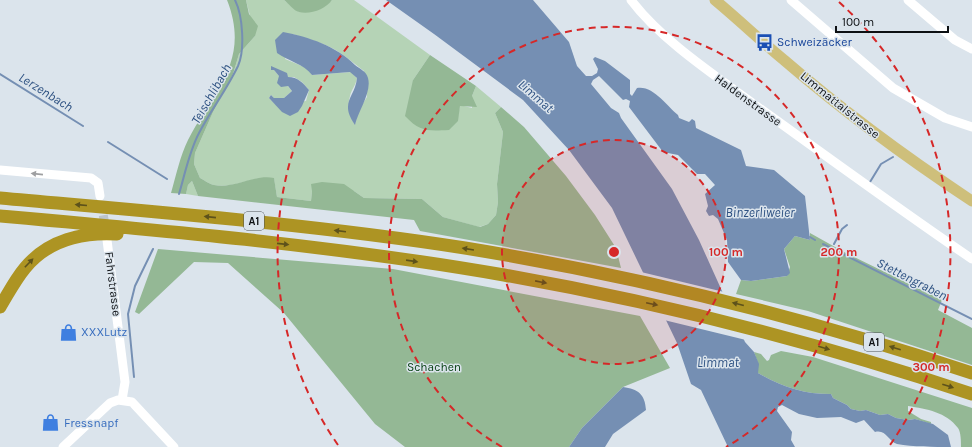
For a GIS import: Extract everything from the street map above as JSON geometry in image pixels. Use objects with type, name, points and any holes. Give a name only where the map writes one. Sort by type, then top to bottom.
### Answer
[{"type":"highway","name":"A1","points":[[0,198],[195,215],[353,233],[466,249],[603,274],[775,314],[862,338],[972,373]]},
{"type":"highway","name":"A1","points":[[0,216],[186,232],[464,268],[614,296],[787,337],[886,366],[972,394]]},
{"type":"highway","points":[[0,307],[18,277],[30,262],[47,249],[69,239],[91,234],[116,234],[204,242],[245,240]]},
{"type":"main road","name":"Limmattalstrasse","points":[[715,0],[785,61],[851,114],[905,154],[972,200]]},
{"type":"street","name":"Haldenstrasse","points":[[631,0],[646,18],[716,78],[872,191],[972,259]]},
{"type":"street","points":[[791,0],[893,88],[945,118],[972,127]]},
{"type":"street","points":[[908,0],[955,40],[972,49]]},
{"type":"street","points":[[0,170],[91,178],[98,183],[100,196]]},
{"type":"street","name":"Fahrstrasse","points":[[107,240],[125,382],[122,400]]},
{"type":"street","points":[[63,447],[110,403],[122,400],[135,404],[174,447]]},
{"type":"green space","points":[[227,0],[246,0],[249,14],[258,26],[255,36],[239,54],[233,74],[213,112],[195,153],[194,164],[200,178],[208,183],[222,186],[259,178],[274,178],[277,197],[311,201],[311,184],[322,182],[344,184],[364,198],[422,199],[443,217],[480,227],[488,224],[496,215],[498,202],[497,184],[503,132],[495,113],[501,107],[524,127],[566,176],[595,215],[616,248],[621,268],[420,231],[414,220],[198,196],[192,181],[188,185],[186,194],[171,193],[185,146],[218,90],[232,58],[235,41],[233,21]]},
{"type":"green space","points":[[246,0],[284,0],[299,12],[329,3],[332,0],[354,0],[430,55],[413,80],[457,121],[460,105],[472,108],[472,96],[476,86],[501,107],[495,113],[503,132],[497,184],[498,202],[496,215],[488,224],[479,227],[443,217],[422,199],[364,198],[354,191],[312,191],[311,201],[277,197],[274,179],[259,178],[222,186],[208,183],[200,178],[194,164],[195,153],[213,112],[233,74],[239,54],[255,36]],"holes":[[[293,34],[329,46],[364,71],[367,97],[358,111],[355,124],[350,115],[349,104],[357,78],[351,72],[312,75],[307,68],[285,59]],[[274,70],[288,77],[294,77],[302,82],[309,90],[306,101],[275,104],[269,98],[271,95],[274,98],[284,98],[292,91]]]},
{"type":"green space","points":[[284,0],[332,0],[322,9],[303,13],[295,10]]},
{"type":"green space","points":[[430,55],[476,86],[472,96],[477,107],[460,106],[458,121],[449,130],[430,130],[420,128],[405,116],[413,80]]},
{"type":"green space","points":[[192,181],[198,196],[186,194],[188,185]]},
{"type":"green space","points":[[810,233],[844,252],[942,300],[938,310],[972,328],[972,365],[808,311],[736,294],[741,280],[751,281],[787,276],[790,267],[784,249],[795,236],[810,240]]},
{"type":"green space","name":"Schachen","points":[[158,249],[393,269],[640,316],[670,368],[623,387],[582,428],[569,447],[405,447],[375,424],[284,313],[228,263],[194,262],[139,314],[135,312]]},
{"type":"green space","points":[[781,351],[813,357],[972,408],[972,447],[961,447],[958,428],[948,418],[936,412],[908,406],[908,411],[921,419],[931,422],[931,424],[915,419],[908,420],[896,418],[888,414],[880,415],[866,410],[860,411],[851,409],[847,405],[833,398],[831,394],[811,393],[793,389],[758,373],[758,363],[754,352],[761,354],[767,361],[771,355]]},
{"type":"water","name":"Limmat","points":[[386,0],[533,0],[569,42],[577,66],[586,76],[592,76],[597,73],[598,69],[593,59],[595,57],[605,61],[630,80],[630,94],[632,96],[637,88],[649,90],[659,97],[678,115],[679,118],[689,122],[692,119],[695,121],[696,128],[741,150],[746,166],[774,170],[805,196],[810,240],[795,236],[784,249],[790,273],[787,276],[751,281],[741,280],[728,262],[727,240],[718,219],[713,215],[709,216],[706,211],[708,206],[705,194],[715,185],[705,174],[697,174],[678,155],[663,152],[629,107],[630,101],[626,99],[623,100],[599,76],[593,80],[591,84],[611,108],[619,113],[621,118],[672,189],[699,240],[745,342],[754,352],[759,364],[758,373],[793,389],[811,393],[831,394],[833,398],[847,405],[851,409],[860,411],[866,410],[880,415],[888,414],[896,418],[908,420],[915,419],[933,424],[948,435],[951,447],[897,444],[882,432],[875,432],[864,420],[856,423],[841,417],[817,418],[799,414],[782,405],[778,407],[777,411],[792,432],[791,440],[795,447],[728,447],[701,390],[691,384],[677,343],[612,208],[569,150],[523,100]]},
{"type":"water","points":[[283,32],[322,43],[348,58],[363,70],[369,83],[355,125],[350,117],[348,105],[356,85],[357,78],[350,72],[312,75],[305,68],[281,56],[277,53],[275,40]]},
{"type":"water","points":[[271,66],[287,73],[288,77],[297,79],[309,90],[298,112],[290,116],[282,112],[269,98],[271,95],[274,98],[284,98],[292,91],[288,86],[281,87],[277,83],[279,76],[274,70],[271,70]]},
{"type":"water","points":[[623,387],[633,389],[640,393],[644,400],[646,410],[613,434],[605,447],[569,447],[582,428]]},
{"type":"pier","points":[[641,272],[724,292],[746,340],[664,320]]},
{"type":"waterway","name":"Teischlibach","points":[[179,194],[190,155],[196,140],[238,66],[242,51],[242,33],[240,15],[235,0]]},
{"type":"waterway","name":"Lerzenbach","points":[[0,74],[83,126]]},
{"type":"waterway","name":"Lerzenbach","points":[[108,142],[167,179]]},
{"type":"waterway","points":[[870,182],[881,164],[893,157]]},
{"type":"waterway","points":[[834,244],[842,229],[847,225]]},
{"type":"waterway","name":"Stettengraben","points":[[810,237],[815,240]]},
{"type":"waterway","name":"Stettengraben","points":[[823,244],[972,319]]},
{"type":"waterway","name":"Teischlibach","points":[[134,377],[128,314],[135,286],[153,249]]},
{"type":"tunnel","points":[[101,202],[106,231]]},
{"type":"place","name":"Schweizäcker","points":[[764,42]]},
{"type":"place","name":"XXXLutz","points":[[68,332]]},
{"type":"place","name":"Fressnapf","points":[[51,423]]},
{"type":"water label","name":"Binzerliweier","points":[[760,212]]}]
